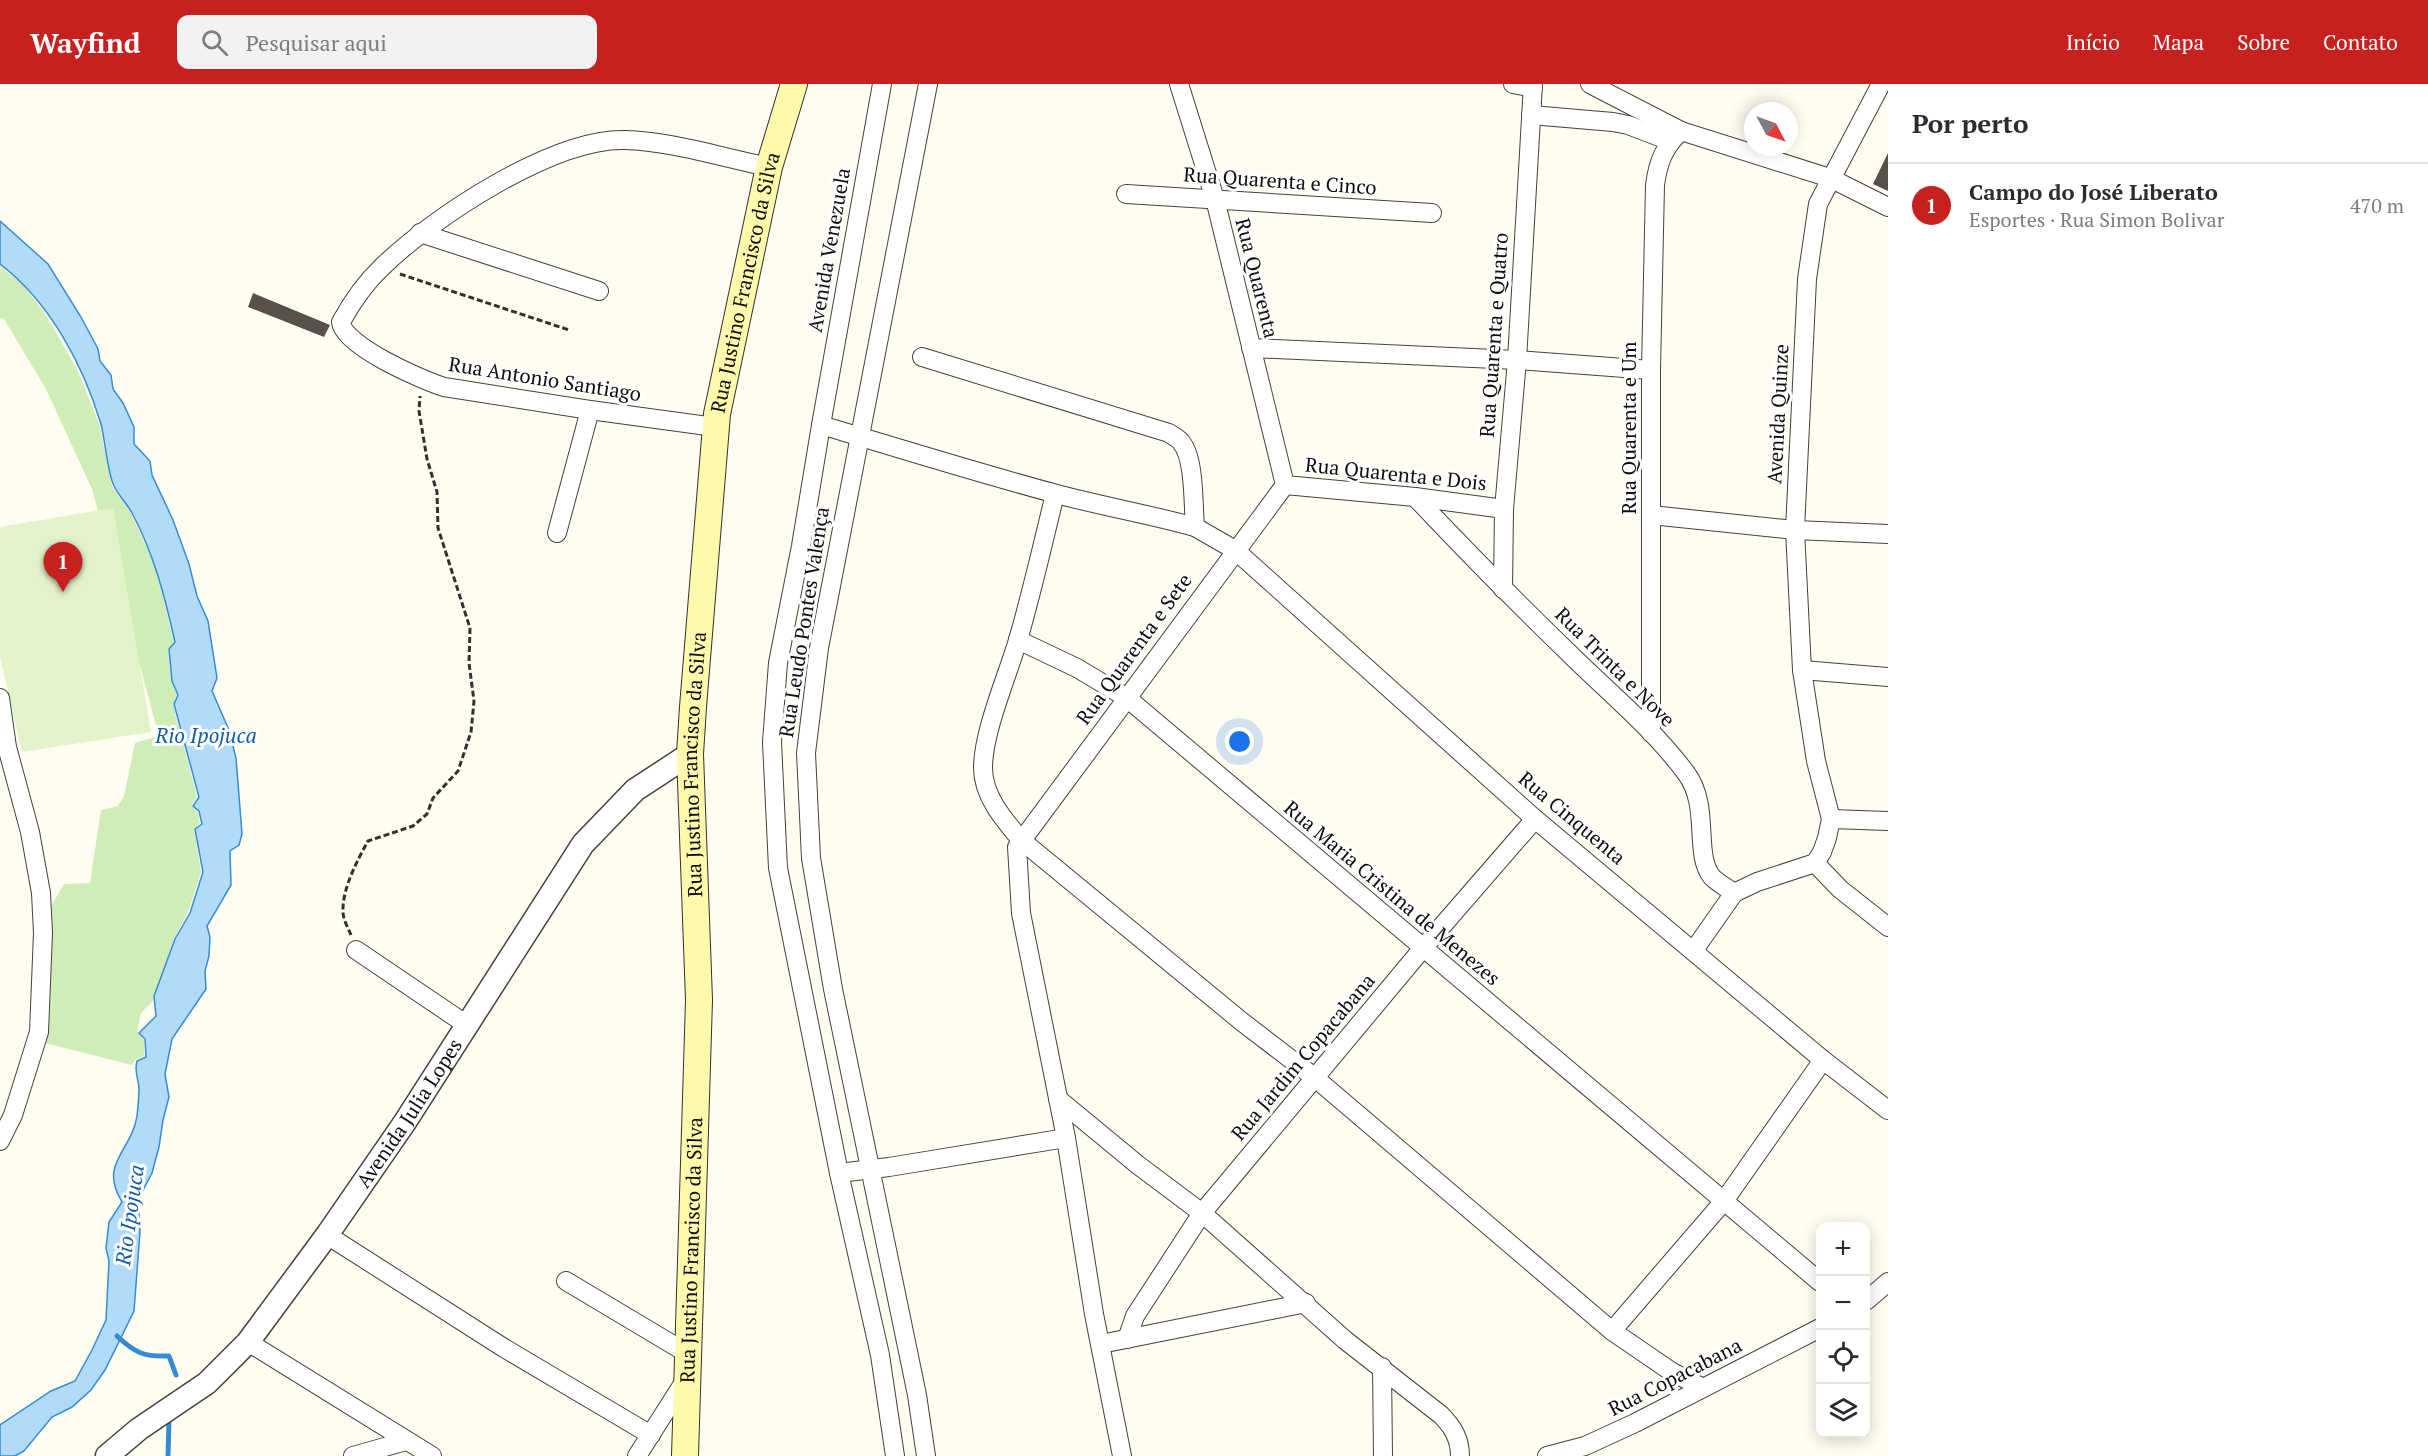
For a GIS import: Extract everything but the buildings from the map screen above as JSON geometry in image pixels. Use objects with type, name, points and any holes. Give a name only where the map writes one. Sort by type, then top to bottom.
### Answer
[{"type":"main road","name":"Rua Justino Francisco da Silva","points":[[685,1456],[699,1000],[690,754],[716,427],[769,167],[794,84]]},
{"type":"street","name":"Avenida Venezuela","points":[[820,425],[882,84]]},
{"type":"street","name":"Rua Leudo Pontes Valença","points":[[926,1456],[916,1395],[833,989],[811,858],[806,753],[819,648],[928,84]]},
{"type":"street","name":"Rua Quarenta","points":[[1179,84],[1215,200],[1285,485]]},
{"type":"street","points":[[1513,84],[1533,86]]},
{"type":"street","points":[[1590,84],[1611,89],[1676,136]]},
{"type":"street","name":"Avenida Quinze","points":[[1831,819],[1816,761],[1802,670],[1795,530],[1807,279],[1818,204],[1881,84]]},
{"type":"street","name":"Rua Quarenta e Quatro","points":[[1503,589],[1504,508],[1517,360],[1533,86]]},
{"type":"street","points":[[1531,115],[1613,122],[1676,136],[1830,178],[1888,207]]},
{"type":"street","name":"Rua Quarenta e Um","points":[[1651,733],[1651,370],[1655,185],[1658,166],[1676,136]]},
{"type":"street","points":[[380,268],[420,233],[522,168],[601,142],[624,140],[660,144],[769,167]]},
{"type":"street","name":"Rua Quarenta e Cinco","points":[[1126,194],[1431,213]]},
{"type":"street","points":[[420,233],[599,291]]},
{"type":"street","name":"Rua Antonio Santiago","points":[[380,268],[345,314],[341,322],[345,333],[378,356],[421,379],[456,389],[716,427]]},
{"type":"street","points":[[1251,348],[1517,360],[1651,370]]},
{"type":"street","points":[[922,357],[1169,433],[1180,440],[1190,465],[1195,527]]},
{"type":"street","points":[[557,532],[590,410]]},
{"type":"street","points":[[820,425],[801,546],[778,663],[772,742],[778,868],[802,998],[880,1355],[895,1456]]},
{"type":"street","name":"Rua Cinquenta","points":[[820,425],[911,454],[1055,494],[1195,527],[1235,550],[1535,819],[1695,950],[1823,1060],[1888,1110]]},
{"type":"street","name":"Rua Quarenta e Dois","points":[[1285,485],[1504,508]]},
{"type":"street","name":"Rua Quarenta e Sete","points":[[1021,840],[1285,485]]},
{"type":"street","points":[[1055,494],[1018,640],[986,745],[983,770],[995,807],[1021,840],[1241,1021],[1314,1077],[1612,1332],[1672,1372],[1703,1389]]},
{"type":"street","name":"Rua Trinta e Nove","points":[[1415,497],[1503,589],[1651,733],[1687,774],[1696,789],[1702,821],[1706,867],[1712,877],[1734,893]]},
{"type":"street","points":[[1651,515],[1795,530],[1888,534]]},
{"type":"street","name":"Rua Maria Cristina de Menezes","points":[[1018,640],[1077,668],[1126,698],[1816,1278]]},
{"type":"street","points":[[1802,670],[1888,677]]},
{"type":"street","points":[[0,698],[7,747],[30,832],[40,893],[43,979],[39,1032],[13,1115],[0,1141]]},
{"type":"street","points":[[0,767],[7,747]]},
{"type":"street","name":"Avenida Julia Lopes","points":[[107,1456],[139,1429],[207,1383],[248,1342],[327,1235],[405,1122],[583,844],[636,790],[690,754]]},
{"type":"street","name":"Rua Jardim Copacabana","points":[[1128,1339],[1135,1316],[1202,1213],[1423,948],[1535,819]]},
{"type":"street","points":[[1695,950],[1734,893],[1757,882],[1815,862],[1822,852],[1831,819],[1888,821]]},
{"type":"street","points":[[1021,840],[1016,856],[1021,913],[1066,1138],[1095,1314],[1122,1456]]},
{"type":"street","points":[[1815,862],[1840,889],[1888,927]]},
{"type":"street","points":[[356,950],[467,1025]]},
{"type":"street","points":[[1612,1332],[1724,1201],[1823,1060]]},
{"type":"street","points":[[1058,1099],[1138,1165],[1202,1213],[1345,1340],[1441,1415],[1453,1428],[1460,1456]]},
{"type":"street","points":[[839,1173],[1066,1138]]},
{"type":"street","points":[[327,1235],[504,1348],[651,1435]]},
{"type":"street","points":[[567,1281],[689,1365],[637,1456]]},
{"type":"street","points":[[1870,1297],[1888,1281]]},
{"type":"street","points":[[1101,1344],[1306,1304]]},
{"type":"street","name":"Rua Copacabana","points":[[1547,1456],[1586,1446],[1817,1330]]},
{"type":"street","points":[[248,1342],[432,1456]]},
{"type":"street","points":[[1382,1367],[1383,1456]]},
{"type":"street","points":[[353,1456],[406,1441]]},
{"type":"path","points":[[380,268],[569,330]]},
{"type":"path","points":[[356,950],[343,913],[347,892],[359,858],[368,841],[413,826],[428,814],[433,798],[458,771],[471,732],[474,701],[469,663],[470,628],[438,528],[437,492],[427,459],[419,411],[421,379]]},
{"type":"green space","points":[[0,266],[23,285],[44,312],[77,369],[99,423],[112,486],[131,513],[156,567],[174,642],[168,649],[171,681],[177,695],[173,705],[197,796],[192,806],[198,812],[200,824],[194,829],[201,872],[188,912],[174,938],[153,1001],[141,1013],[137,1032],[144,1040],[144,1056],[135,1060],[132,1065],[45,1043],[49,910],[64,884],[90,883],[101,810],[118,806],[124,796],[135,743],[159,736],[92,489],[46,389],[4,319],[0,318]]},
{"type":"green space","points":[[113,508],[151,732],[22,752],[0,656],[0,527]]},
{"type":"water","name":"Rio Ipojuca","points":[[0,221],[48,264],[81,317],[98,349],[100,361],[111,375],[113,389],[123,403],[134,427],[134,444],[150,461],[152,475],[173,520],[189,564],[197,596],[208,621],[217,678],[212,691],[229,730],[236,758],[242,834],[239,845],[230,851],[231,885],[207,926],[210,937],[205,971],[206,989],[172,1039],[165,1074],[169,1097],[159,1147],[152,1173],[138,1200],[140,1232],[134,1311],[105,1370],[91,1390],[72,1407],[52,1417],[24,1451],[15,1456],[0,1456],[0,1425],[51,1391],[75,1381],[106,1320],[109,1261],[106,1248],[109,1222],[122,1202],[116,1189],[115,1167],[134,1128],[139,1091],[136,1065],[137,1061],[146,1057],[145,1039],[139,1033],[156,1016],[154,996],[175,939],[190,913],[203,872],[195,829],[202,824],[199,811],[193,806],[199,797],[174,704],[178,695],[172,681],[169,649],[175,642],[158,576],[140,528],[112,481],[101,424],[85,379],[74,357],[49,316],[34,297],[0,264]]},
{"type":"waterway","points":[[117,1336],[140,1353],[169,1356],[176,1375]]},
{"type":"waterway","points":[[168,1456],[169,1421]]},
{"type":"place","name":"Campo do José Liberato","points":[[63,592]]}]
